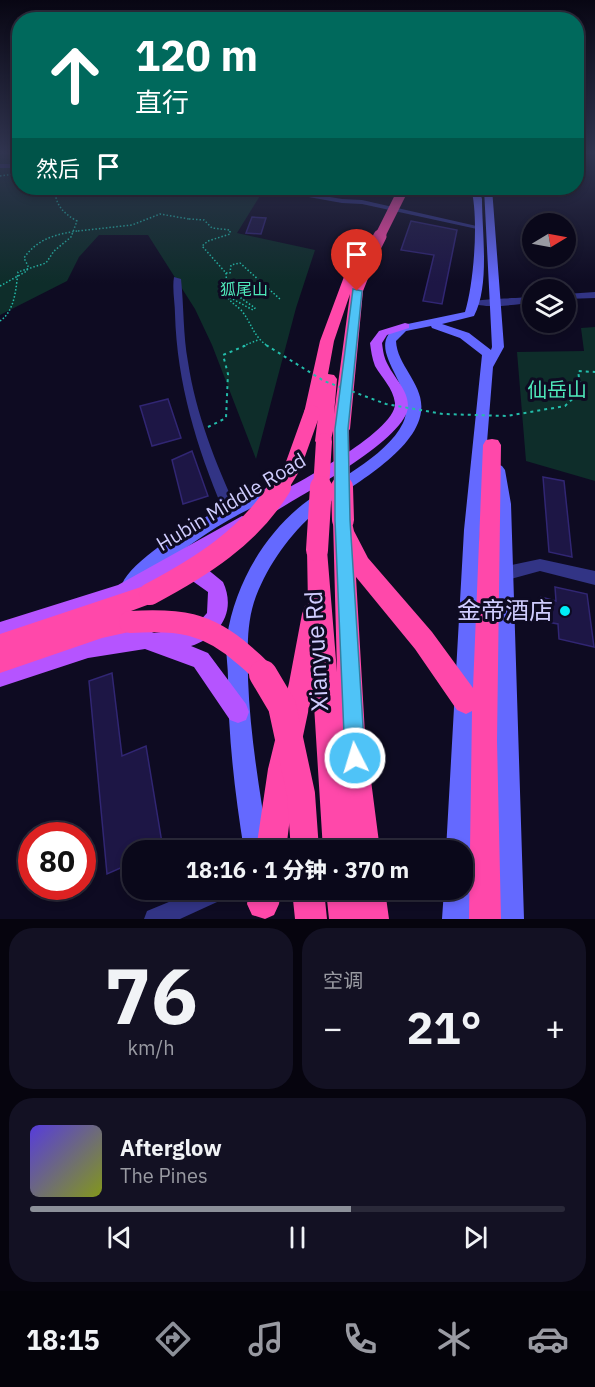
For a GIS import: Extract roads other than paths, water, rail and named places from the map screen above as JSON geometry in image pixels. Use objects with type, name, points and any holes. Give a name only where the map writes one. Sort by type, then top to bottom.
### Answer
[{"type":"highway","points":[[389,197],[370,245],[357,291],[341,429],[343,520],[352,553],[367,578],[416,630],[441,662],[466,701]]},
{"type":"highway","points":[[0,646],[150,594],[188,574],[244,533],[290,471],[312,413],[327,341],[348,283],[399,197]]},
{"type":"highway","name":"Xianyue Rd","points":[[337,840],[317,550],[329,374],[338,315]]},
{"type":"highway","points":[[484,919],[484,741],[492,445]]},
{"type":"highway","name":"Xianyue Rd","points":[[343,520],[352,734],[364,840]]},
{"type":"highway","points":[[272,840],[282,770],[302,683],[318,583]]},
{"type":"highway","points":[[0,661],[102,627],[138,630],[167,620],[196,626],[226,639],[261,670],[282,706],[301,794],[304,840]]},
{"type":"highway","points":[[309,900],[311,919]]},
{"type":"highway","points":[[343,900],[345,919]]},
{"type":"highway","points":[[370,900],[373,919]]},
{"type":"main road","points":[[255,840],[238,712],[237,638],[247,596],[270,553],[304,513],[389,451],[410,425],[415,413],[415,396],[388,346],[391,336],[405,326],[428,324],[470,314],[475,302],[477,197]]},
{"type":"main road","points":[[488,365],[498,347],[490,197]]},
{"type":"main road","points":[[428,324],[459,331],[477,342],[488,354],[472,530],[459,840]]},
{"type":"main road","name":"Hubin Middle Road","points":[[0,632],[123,592],[351,457],[389,429],[401,412],[399,396],[378,358],[376,343],[383,333],[405,326]]},
{"type":"main road","points":[[484,398],[503,504],[510,919]]},
{"type":"main road","points":[[123,592],[157,559],[231,512],[270,491],[303,486]]},
{"type":"main road","points":[[0,676],[138,630],[180,641],[207,630],[219,609],[217,588],[195,570],[172,564]]},
{"type":"main road","points":[[138,630],[201,660],[238,712]]},
{"type":"main road","points":[[456,919],[457,900]]},
{"type":"street","points":[[319,197],[362,202],[477,227]]},
{"type":"street","points":[[177,279],[184,371],[213,471],[231,512]]},
{"type":"street","points":[[576,296],[595,295]]},
{"type":"street","points":[[475,302],[522,301]]},
{"type":"street","points":[[507,573],[540,565],[595,578]]},
{"type":"street","points":[[155,919],[198,900]]},
{"type":"place","name":"金帝酒店","points":[[565,611]]},
{"type":"park label","name":"狐尾山","points":[[244,289]]},
{"type":"park label","name":"仙岳山","points":[[557,390]]}]
